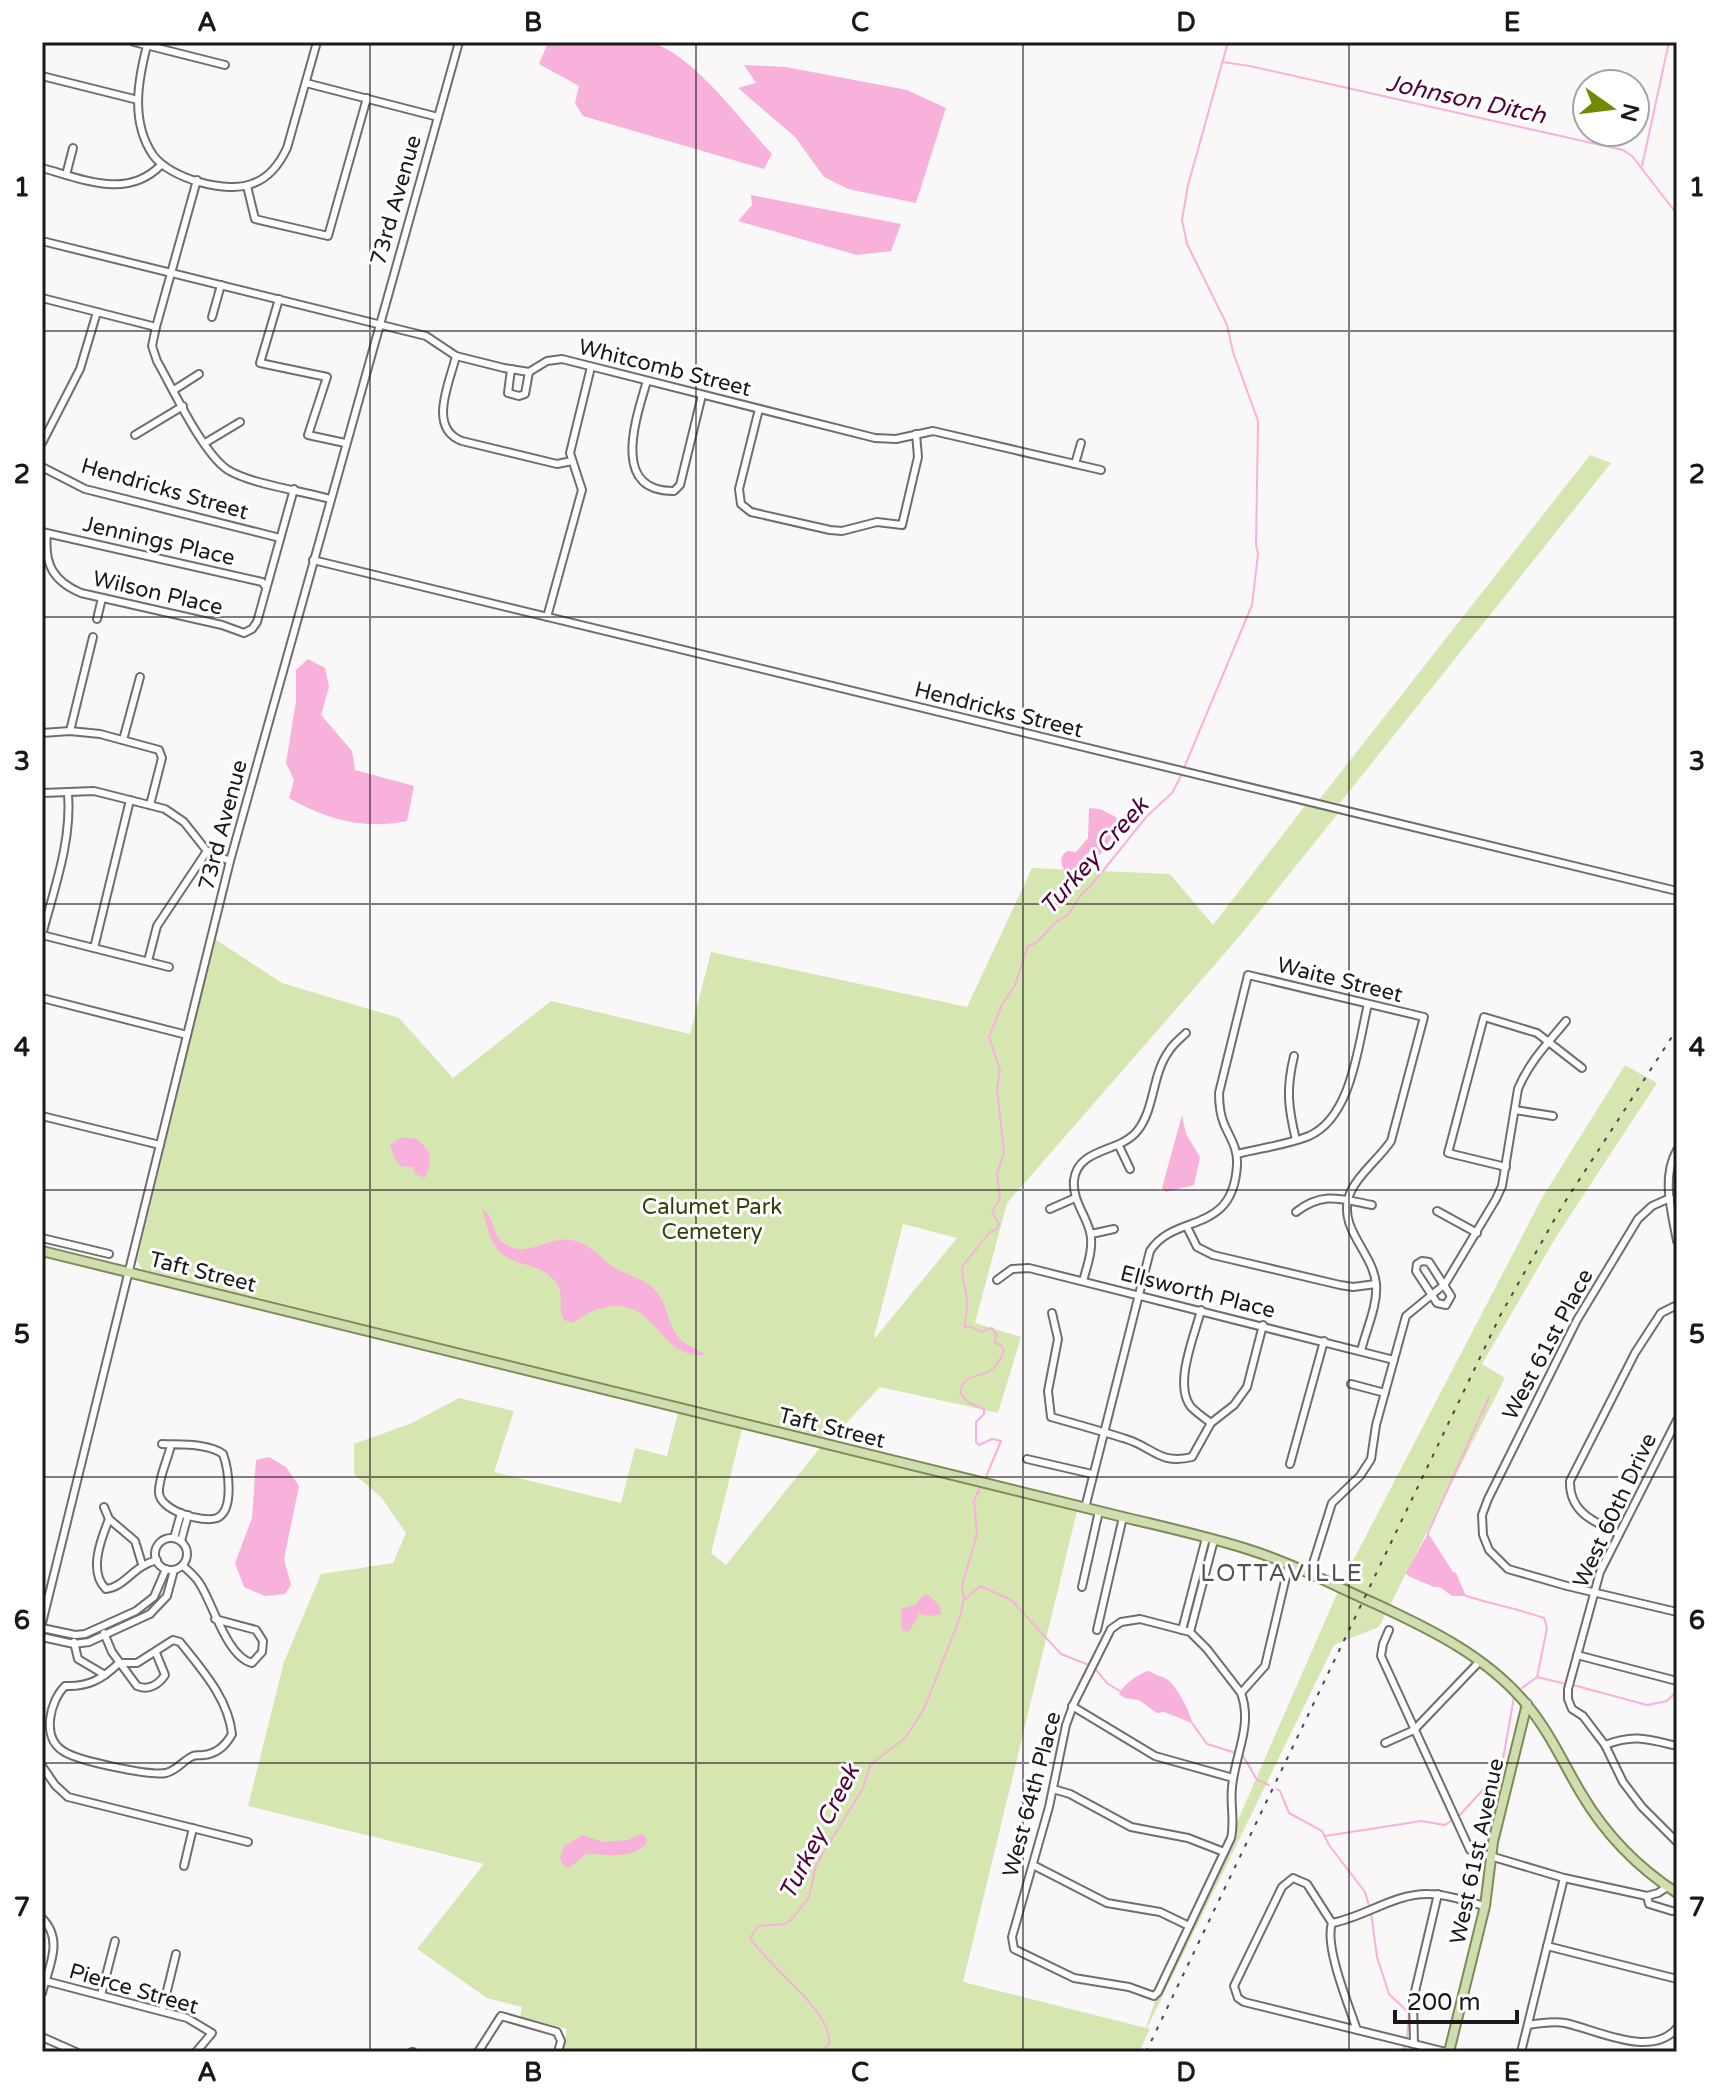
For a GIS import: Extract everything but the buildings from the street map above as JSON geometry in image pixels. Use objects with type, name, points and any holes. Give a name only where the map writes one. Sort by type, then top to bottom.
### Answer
[{"type":"main road","name":"Taft Street","points":[[42,1251],[1123,1517],[1210,1539],[1289,1564],[1440,1636],[1480,1661],[1527,1704],[1583,1797],[1615,1842],[1630,1858],[1677,1893]]},
{"type":"main road","name":"West 61st Avenue","points":[[1447,2052],[1485,1906],[1491,1858],[1527,1704]]},
{"type":"main road","points":[[1520,1731],[1530,1724],[1541,1725]]},
{"type":"street","points":[[134,42],[225,65]]},
{"type":"street","points":[[148,44],[139,76],[138,100],[138,115],[145,139],[161,165],[176,174],[227,187],[247,186],[272,171],[282,159],[317,42]]},
{"type":"street","name":"73rd Avenue","points":[[42,1626],[230,861],[459,42]]},
{"type":"street","points":[[42,76],[138,100]]},
{"type":"street","points":[[306,83],[438,117]]},
{"type":"street","points":[[247,186],[255,219],[328,236],[367,98]]},
{"type":"street","points":[[66,175],[73,148]]},
{"type":"street","points":[[42,168],[108,185],[126,185],[143,179],[161,165]]},
{"type":"street","points":[[197,180],[156,327],[152,346],[157,361],[205,443],[221,464],[234,473],[330,499]]},
{"type":"street","name":"Whitcomb Street","points":[[42,241],[379,324],[433,339],[456,356],[511,369],[529,372],[547,361],[562,359],[875,438],[896,439],[933,431],[1101,470]]},
{"type":"street","points":[[212,317],[221,285]]},
{"type":"street","points":[[42,307],[43,299],[156,327]]},
{"type":"street","points":[[279,299],[260,363],[327,377],[308,435],[345,443]]},
{"type":"street","points":[[42,443],[80,369],[97,312]]},
{"type":"street","points":[[456,356],[443,411],[443,423],[449,434],[462,441],[557,464],[572,461]]},
{"type":"street","points":[[547,617],[582,490],[570,453],[591,367]]},
{"type":"street","points":[[511,369],[507,390],[519,396],[525,394],[529,372]]},
{"type":"street","points":[[174,390],[199,374]]},
{"type":"street","points":[[647,381],[632,443],[637,472],[641,483],[647,486],[669,491],[677,489],[702,395]]},
{"type":"street","points":[[135,435],[183,406]]},
{"type":"street","points":[[759,409],[739,489],[743,507],[751,512],[830,530],[842,531],[877,522],[902,525],[918,457],[916,434]]},
{"type":"street","points":[[205,443],[240,422]]},
{"type":"street","points":[[1075,464],[1081,443]]},
{"type":"street","name":"Hendricks Street","points":[[42,467],[85,489],[280,538]]},
{"type":"street","points":[[266,587],[294,489]]},
{"type":"street","name":"Jennings Place","points":[[45,533],[262,582],[266,587]]},
{"type":"street","name":"Wilson Place","points":[[45,533],[46,550],[55,575],[65,586],[244,633],[257,622],[266,587]]},
{"type":"street","name":"Hendricks Street","points":[[313,560],[1677,891]]},
{"type":"street","points":[[97,619],[102,598]]},
{"type":"street","points":[[70,731],[93,637]]},
{"type":"street","points":[[123,740],[140,677]]},
{"type":"street","points":[[42,733],[70,731],[100,734],[161,753],[150,805]]},
{"type":"street","points":[[42,793],[94,791],[165,809],[179,817],[207,851],[230,861]]},
{"type":"street","points":[[68,793],[66,841],[42,935],[169,967]]},
{"type":"street","points":[[94,948],[130,800]]},
{"type":"street","points":[[148,961],[157,926],[207,851]]},
{"type":"street","name":"Waite Street","points":[[1237,1154],[1223,1123],[1219,1093],[1248,975],[1424,1017],[1391,1141],[1358,1180],[1348,1201]]},
{"type":"street","points":[[42,998],[187,1035]]},
{"type":"street","points":[[1085,1508],[1150,1251],[1158,1239],[1214,1214],[1226,1201],[1234,1184],[1237,1154],[1296,1140],[1319,1130],[1340,1108],[1347,1092],[1368,1004]]},
{"type":"street","points":[[1506,1167],[1448,1153],[1484,1017],[1526,1028],[1582,1068]]},
{"type":"street","points":[[1310,1573],[1332,1503],[1360,1476],[1371,1459],[1406,1316],[1445,1284],[1477,1233],[1502,1186],[1523,1078],[1531,1062],[1566,1021]]},
{"type":"street","points":[[1083,1281],[1091,1234],[1075,1198],[1074,1179],[1081,1163],[1092,1155],[1119,1146],[1139,1129],[1164,1059],[1186,1033]]},
{"type":"street","points":[[1294,1056],[1288,1084],[1288,1103],[1296,1140]]},
{"type":"street","points":[[1138,1101],[1148,1105]]},
{"type":"street","points":[[1515,1110],[1553,1116]]},
{"type":"street","points":[[42,1116],[160,1145]]},
{"type":"street","points":[[1119,1146],[1130,1169]]},
{"type":"street","points":[[1677,1150],[1670,1168],[1670,1198],[1677,1241]]},
{"type":"street","points":[[1296,1212],[1316,1199],[1328,1197],[1372,1205]]},
{"type":"street","points":[[1050,1209],[1075,1198]]},
{"type":"street","name":"West 61st Place","points":[[1594,1592],[1508,1569],[1489,1550],[1482,1526],[1488,1499],[1577,1320],[1638,1219],[1652,1206],[1670,1198]]},
{"type":"street","points":[[1348,1201],[1347,1215],[1351,1228],[1376,1284],[1361,1351]]},
{"type":"street","points":[[1437,1211],[1477,1233]]},
{"type":"street","points":[[1187,1227],[1197,1247],[1213,1255],[1340,1285],[1376,1284]]},
{"type":"street","points":[[1091,1234],[1114,1229]]},
{"type":"street","points":[[42,1238],[109,1254]]},
{"type":"street","points":[[83,1261],[86,1249]]},
{"type":"street","points":[[1422,1261],[1429,1262],[1451,1296],[1446,1305],[1437,1303],[1432,1295],[1416,1271],[1417,1264],[1422,1261]]},
{"type":"street","name":"Ellsworth Place","points":[[997,1280],[1020,1267],[1139,1294],[1394,1360]]},
{"type":"street","points":[[1619,1534],[1589,1519],[1573,1503],[1570,1481],[1635,1353],[1657,1318],[1666,1309],[1677,1305]]},
{"type":"street","points":[[1201,1310],[1184,1373],[1184,1387],[1191,1407],[1211,1423]]},
{"type":"street","points":[[1052,1313],[1058,1339],[1048,1391],[1051,1417],[1133,1441],[1159,1456],[1180,1460],[1192,1457],[1211,1423],[1234,1405],[1247,1387],[1263,1325]]},
{"type":"street","points":[[1290,1464],[1324,1341]]},
{"type":"street","points":[[1351,1384],[1385,1393]]},
{"type":"street","name":"West 60th Drive","points":[[1605,1745],[1583,1716],[1572,1709],[1568,1689],[1594,1592],[1619,1534],[1677,1420]]},
{"type":"street","points":[[162,1444],[218,1450],[223,1454],[230,1489],[224,1512],[214,1519],[184,1514],[163,1504],[159,1496],[171,1445]]},
{"type":"street","points":[[1027,1459],[1092,1474]]},
{"type":"street","points":[[104,1507],[109,1519],[135,1541],[142,1561]]},
{"type":"street","points":[[1082,1587],[1099,1511]]},
{"type":"street","points":[[178,1540],[184,1514]]},
{"type":"street","points":[[1097,1630],[1123,1517]]},
{"type":"street","points":[[109,1519],[98,1557],[99,1582],[106,1589],[112,1588],[142,1561],[156,1558]]},
{"type":"street","points":[[1033,1865],[1107,1903],[1160,1912],[1189,1926],[1234,1825],[1231,1792],[1245,1727],[1241,1693],[1207,1649],[1186,1631],[1210,1539]]},
{"type":"street","points":[[156,1558],[160,1542],[178,1540]]},
{"type":"street","points":[[178,1540],[188,1553],[183,1566]]},
{"type":"street","points":[[156,1558],[170,1570]]},
{"type":"street","points":[[1241,1693],[1265,1666],[1289,1564]]},
{"type":"street","points":[[42,1626],[75,1635],[101,1627],[145,1605],[170,1570],[183,1566]]},
{"type":"street","points":[[183,1566],[202,1586],[215,1619],[244,1660],[252,1663],[258,1659],[263,1641],[256,1630],[215,1619]]},
{"type":"street","points":[[42,1637],[74,1644],[106,1635],[150,1614],[167,1596],[170,1570]]},
{"type":"street","points":[[1594,1592],[1677,1612]]},
{"type":"street","name":"West 64th Place","points":[[1186,1631],[1146,1620],[1131,1620],[1111,1629],[1105,1637],[1072,1706],[1053,1789],[1012,1937],[1014,1949],[1074,1978],[1129,1987],[1154,1996],[1189,1926]]},
{"type":"street","points":[[101,1627],[119,1663],[137,1686],[143,1688],[161,1682],[165,1675],[156,1653]]},
{"type":"street","points":[[1389,1630],[1381,1656],[1470,1850],[1564,1878],[1647,1896],[1667,1887]]},
{"type":"street","points":[[75,1635],[78,1659],[105,1675]]},
{"type":"street","points":[[173,1640],[180,1642],[217,1691],[231,1720],[232,1734],[212,1754],[193,1755],[175,1770],[161,1774],[98,1763],[63,1751],[54,1743],[49,1715],[56,1695],[65,1686],[100,1680],[119,1663],[137,1663],[173,1640]]},
{"type":"street","points":[[1577,1655],[1677,1681]]},
{"type":"street","points":[[1385,1743],[1414,1730],[1480,1661]]},
{"type":"street","points":[[1072,1706],[1155,1756],[1233,1778]]},
{"type":"street","points":[[1677,1746],[1626,1737],[1605,1745],[1623,1782],[1642,1807],[1677,1842]]},
{"type":"street","points":[[42,1766],[68,1797],[248,1842]]},
{"type":"street","points":[[1053,1789],[1070,1794],[1131,1827],[1188,1838],[1224,1852]]},
{"type":"street","points":[[184,1866],[193,1828]]},
{"type":"street","points":[[1357,2030],[1337,1970],[1330,1930],[1332,1923],[1307,1884],[1293,1878],[1282,1887],[1234,1986],[1236,1995],[1244,2002],[1357,2030],[1447,2052]]},
{"type":"street","points":[[1521,2052],[1564,1878]]},
{"type":"street","points":[[1332,1923],[1412,1895],[1438,1894],[1485,1906]]},
{"type":"street","points":[[1414,2044],[1413,2000],[1438,1894]]},
{"type":"street","points":[[1647,1896],[1649,1904],[1672,1911]]},
{"type":"street","points":[[42,1918],[55,1939],[42,1993]]},
{"type":"street","points":[[101,1995],[115,1941]]},
{"type":"street","points":[[1547,1946],[1677,1979]]},
{"type":"street","points":[[162,2011],[176,1954]]},
{"type":"street","name":"Pierce Street","points":[[44,1981],[187,2018],[212,2033],[196,2052]]},
{"type":"street","points":[[478,2052],[501,2016],[557,2032],[561,2041],[558,2052]]},
{"type":"street","points":[[1528,2025],[1564,2023],[1645,2044],[1666,2038],[1677,2028]]},
{"type":"street","points":[[42,2037],[76,2052]]},
{"type":"green space","points":[[1590,455],[1611,463],[1340,803],[1319,800]]},
{"type":"green space","name":"Calumet Park Cemetery","points":[[1308,802],[1340,811],[1238,938],[1007,1203],[975,1323],[1021,1337],[998,1413],[880,1387],[832,1438],[142,1269],[137,1261],[215,939],[282,983],[399,1018],[453,1078],[551,1001],[690,1034],[711,952],[967,1007],[1032,868],[1170,874],[1213,925]],"holes":[[[903,1224],[957,1238],[875,1338]]]},
{"type":"green space","points":[[1625,1065],[1657,1083],[1556,1237],[1482,1364],[1505,1378],[1379,1627],[1334,1645],[1147,2028],[1150,2029],[1139,2052],[562,2052],[567,2029],[520,2017],[522,2007],[487,1998],[417,1949],[484,1864],[248,1806],[284,1662],[321,1574],[393,1563],[406,1533],[381,1497],[354,1474],[354,1444],[412,1423],[459,1398],[514,1411],[494,1472],[621,1503],[635,1448],[667,1456],[679,1409],[743,1425],[711,1553],[726,1565],[820,1448],[1077,1511],[963,1982],[1146,2028],[1158,1992],[1224,1852],[1343,1580],[1542,1198]]},
{"type":"shaded area","points":[[631,40],[652,43],[668,50],[700,75],[772,154],[764,169],[583,116],[575,103],[579,86],[539,64],[547,45],[553,42]]},
{"type":"shaded area","points":[[744,65],[786,67],[907,90],[946,108],[916,203],[848,189],[824,177],[795,137],[738,88],[756,83]]},
{"type":"shaded area","points":[[751,195],[901,224],[891,251],[857,255],[738,221],[752,205]]},
{"type":"shaded area","points":[[308,659],[325,668],[329,687],[321,715],[352,751],[355,770],[414,786],[407,821],[376,824],[346,821],[317,812],[289,798],[294,780],[286,763],[296,701],[296,670]]},
{"type":"shaded area","points":[[1089,808],[1100,809],[1116,817],[1118,827],[1102,853],[1085,855],[1087,866],[1082,873],[1066,872],[1063,855],[1068,851],[1076,852],[1088,838]]},
{"type":"shaded area","points":[[1182,1115],[1186,1134],[1200,1157],[1194,1185],[1166,1192],[1162,1188]]},
{"type":"shaded area","points":[[402,1137],[417,1139],[426,1148],[430,1162],[425,1178],[415,1174],[413,1167],[402,1167],[395,1159],[390,1145]]},
{"type":"shaded area","points":[[482,1209],[490,1217],[501,1241],[514,1248],[571,1240],[588,1247],[618,1270],[642,1280],[659,1295],[679,1338],[705,1355],[688,1353],[675,1347],[644,1316],[632,1309],[616,1306],[595,1310],[572,1323],[564,1320],[560,1290],[553,1279],[542,1270],[503,1255],[495,1246]]},
{"type":"shaded area","points":[[269,1457],[286,1467],[299,1486],[284,1559],[291,1585],[285,1594],[265,1596],[244,1587],[235,1563],[252,1518],[256,1460]]},
{"type":"shaded area","points":[[1428,1533],[1456,1573],[1466,1596],[1452,1596],[1440,1587],[1406,1573]]},
{"type":"shaded area","points":[[928,1595],[940,1606],[941,1614],[919,1614],[909,1632],[902,1630],[901,1608],[915,1605]]},
{"type":"shaded area","points":[[1149,1671],[1171,1682],[1183,1700],[1192,1723],[1164,1712],[1157,1713],[1139,1700],[1119,1694],[1132,1680]]},
{"type":"shaded area","points":[[642,1834],[647,1840],[645,1845],[631,1853],[586,1854],[569,1868],[563,1865],[560,1858],[564,1846],[583,1835],[602,1842],[628,1840]]},
{"type":"waterway","name":"Turkey Creek","points":[[1184,768],[1252,605],[1258,554],[1258,421],[1233,352],[1227,325],[1187,244],[1182,220],[1188,185],[1228,42]]},
{"type":"waterway","points":[[1642,166],[1669,42]]},
{"type":"waterway","name":"Johnson Ditch","points":[[1222,62],[1623,150],[1632,156],[1677,214]]},
{"type":"waterway","name":"Turkey Creek","points":[[985,1479],[1001,1441],[992,1439],[979,1445],[976,1442],[976,1422],[984,1414],[984,1409],[969,1403],[960,1393],[964,1382],[991,1370],[1004,1352],[1001,1345],[995,1343],[996,1334],[992,1328],[981,1332],[965,1327],[967,1302],[962,1267],[999,1224],[992,1211],[1000,1199],[997,1174],[1004,1152],[997,1089],[1000,1070],[989,1037],[1002,1005],[1015,985],[1028,946],[1036,943],[1057,921],[1068,915],[1083,892],[1147,816],[1172,793],[1182,774]]},
{"type":"waterway","points":[[1428,1533],[1489,1397]]},
{"type":"waterway","name":"Turkey Creek","points":[[820,2052],[829,2044],[828,2032],[821,2018],[750,1938],[758,1926],[785,1924],[791,1920],[809,1897],[816,1865],[863,1788],[870,1765],[905,1738],[924,1709],[960,1617],[964,1599],[962,1585],[977,1534],[974,1501],[981,1485]]},
{"type":"waterway","points":[[965,1599],[980,1586],[1011,1600],[1061,1654],[1089,1665]]},
{"type":"waterway","points":[[1466,1596],[1544,1618],[1547,1628],[1537,1677]]},
{"type":"waterway","points":[[1095,1669],[1108,1684],[1120,1691]]},
{"type":"waterway","points":[[1522,1688],[1537,1677],[1566,1684]]},
{"type":"waterway","points":[[1573,1685],[1647,1705],[1667,1701],[1677,1691]]},
{"type":"waterway","points":[[1458,1817],[1501,1770],[1514,1697]]},
{"type":"waterway","points":[[1192,1723],[1207,1744],[1236,1753]]},
{"type":"waterway","points":[[1242,1754],[1257,1780],[1269,1785]]},
{"type":"waterway","points":[[1277,1789],[1289,1813],[1322,1831],[1365,1892],[1369,1906]]},
{"type":"waterway","points":[[1325,1836],[1421,1821],[1445,1825],[1452,1820]]},
{"type":"waterway","points":[[1371,1913],[1377,1957],[1389,1994],[1409,2013],[1407,2039]]},
{"type":"waterway","points":[[1402,2052],[1405,2045]]},
{"type":"railway","points":[[1146,2052],[1501,1314],[1561,1208],[1677,1029]]},
{"type":"district","name":"LOTTAVILLE","points":[[1282,1573]]}]
